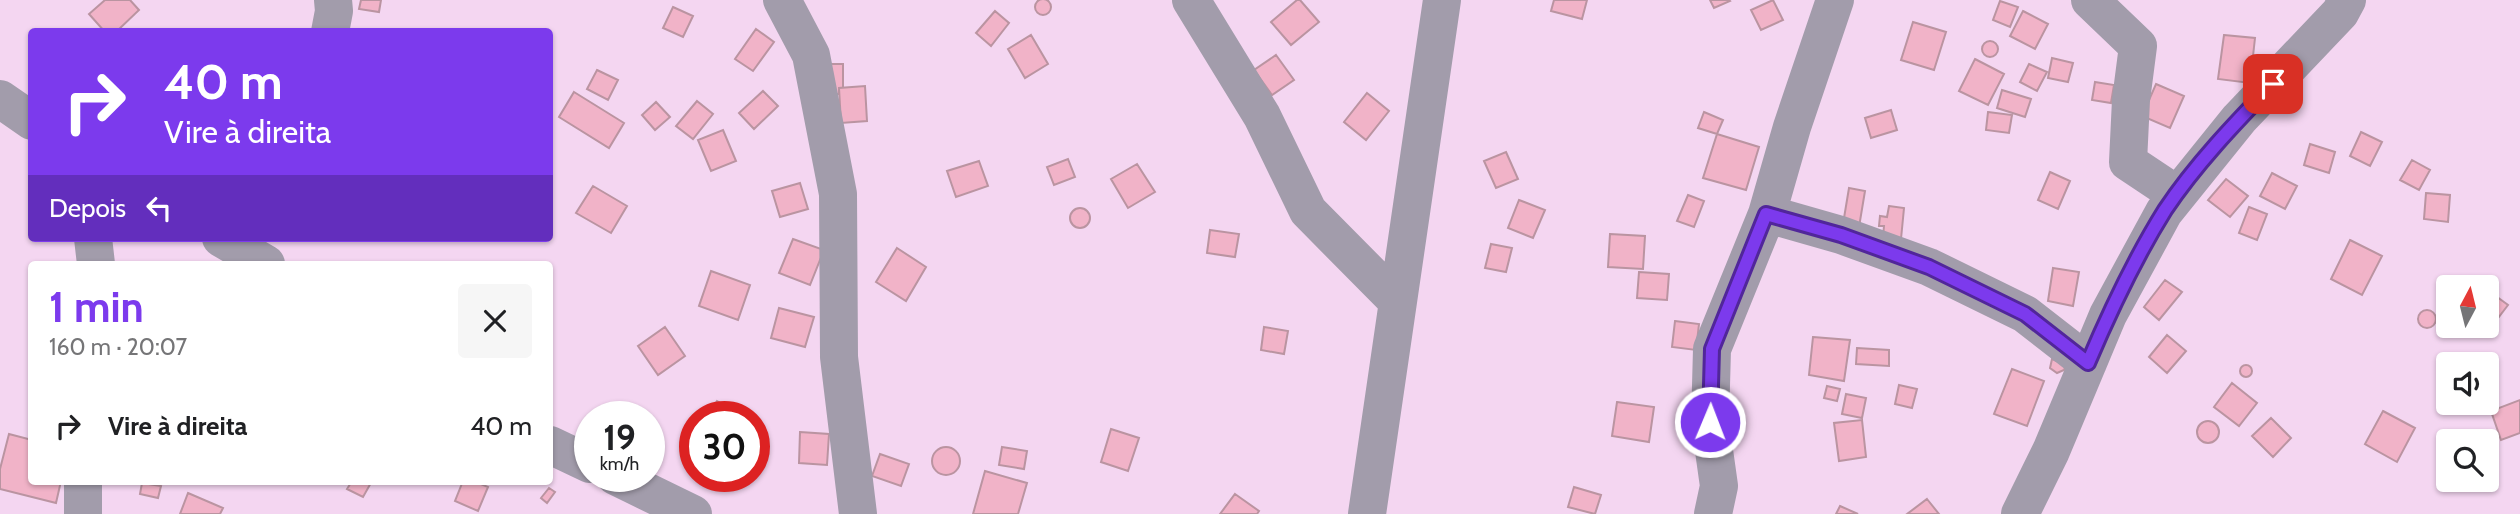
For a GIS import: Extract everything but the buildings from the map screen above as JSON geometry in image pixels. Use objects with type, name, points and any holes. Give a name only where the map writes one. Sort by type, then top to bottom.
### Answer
[{"type":"street","points":[[331,28],[333,0]]},
{"type":"street","points":[[782,0],[811,55],[838,194],[839,357],[858,514]]},
{"type":"street","points":[[1191,0],[1262,116],[1308,211],[1397,301]]},
{"type":"street","points":[[1367,514],[1442,0]]},
{"type":"street","points":[[1687,514],[1716,500],[1710,422],[1712,349],[1766,214],[1835,0]]},
{"type":"street","points":[[2090,0],[2138,46],[2131,100],[2128,162],[2176,194]]},
{"type":"street","points":[[2020,514],[2051,451],[2108,315],[2164,212],[2239,119],[2340,13],[2347,0]]},
{"type":"street","points":[[0,99],[28,118]]},
{"type":"street","points":[[1766,214],[1841,235],[1929,267],[2025,314],[2088,363]]},
{"type":"street","points":[[93,242],[96,261]]},
{"type":"street","points":[[232,242],[264,254]]},
{"type":"street","points":[[553,446],[574,456]]},
{"type":"street","points":[[83,485],[83,514]]},
{"type":"street","points":[[648,492],[693,514]]},
{"type":"route","points":[[1710,422],[1712,349],[1766,214],[1841,235],[1929,267],[2025,314],[2088,363],[2108,315],[2164,212],[2239,119],[2273,84]]}]
